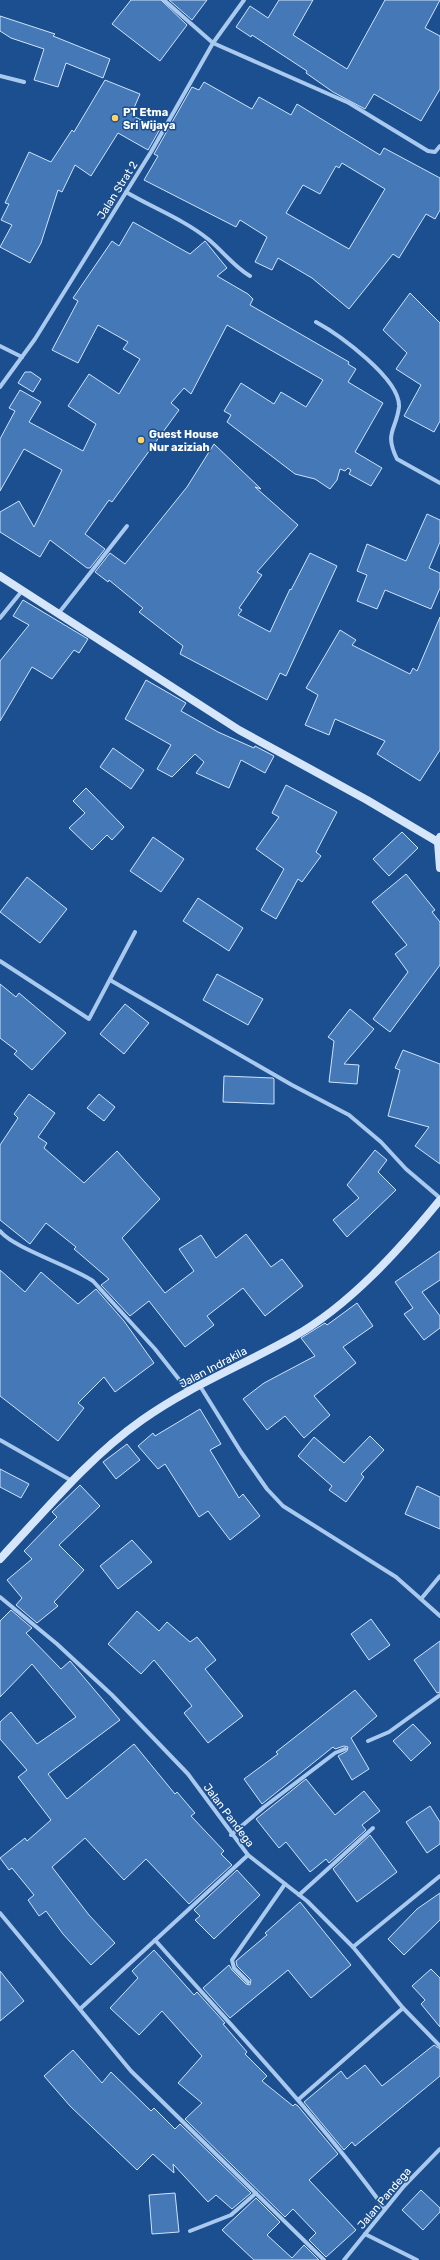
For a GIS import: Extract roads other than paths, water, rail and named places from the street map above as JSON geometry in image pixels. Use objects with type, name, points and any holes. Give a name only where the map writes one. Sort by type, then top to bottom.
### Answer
[{"type":"street","points":[[164,0],[213,42],[349,103],[428,151],[435,152],[440,146]]},
{"type":"street","name":"Jalan Strat 2","points":[[0,387],[35,339],[151,152],[213,42],[244,0]]},
{"type":"street","points":[[0,76],[24,82]]},
{"type":"street","points":[[126,192],[179,219],[208,239],[237,268],[250,276]]},
{"type":"street","points":[[316,322],[337,335],[375,365],[387,380],[398,400],[399,407],[391,437],[397,459],[440,483]]},
{"type":"street","points":[[0,346],[22,357]]},
{"type":"street","points":[[58,614],[127,526]]},
{"type":"street","points":[[0,576],[239,730],[439,840],[440,868]]},
{"type":"street","points":[[0,618],[22,590]]},
{"type":"street","points":[[0,961],[89,1019],[135,932]]},
{"type":"street","points":[[110,980],[292,1085],[348,1115],[381,1142],[406,1169],[440,1199]]},
{"type":"street","name":"Jalan Indrakila","points":[[0,1559],[72,1481],[109,1446],[142,1419],[200,1386],[294,1337],[332,1311],[410,1237],[440,1199]]},
{"type":"street","points":[[0,1231],[12,1242],[82,1274],[93,1281],[155,1350],[189,1392]]},
{"type":"street","points":[[200,1386],[241,1452],[267,1488],[283,1506],[396,1577],[440,1616]]},
{"type":"street","points":[[0,1440],[72,1481]]},
{"type":"street","points":[[421,1599],[440,1576]]},
{"type":"street","name":"Jalan Pandega","points":[[0,1597],[57,1644],[112,1695],[188,1774],[231,1835],[248,1856],[299,1895],[353,1947],[403,2008],[440,2046]]},
{"type":"street","points":[[368,1741],[389,1732],[440,1695]]},
{"type":"street","points":[[231,1835],[317,1766],[335,1753],[345,1749]]},
{"type":"street","points":[[299,1895],[373,1828]]},
{"type":"street","points":[[80,2009],[248,1856]]},
{"type":"street","points":[[353,1947],[440,1876]]},
{"type":"street","points":[[248,1982],[234,1968],[232,1960],[285,1884]]},
{"type":"street","points":[[0,1913],[131,2071],[324,2260]]},
{"type":"street","points":[[155,1940],[299,2099],[357,2170],[385,2209]]},
{"type":"street","points":[[299,2099],[403,2008]]},
{"type":"street","name":"Jalan Pandega","points":[[344,2260],[404,2186],[440,2149]]},
{"type":"street","points":[[190,2231],[231,2215],[256,2193]]},
{"type":"street","points":[[365,2234],[417,2260]]},
{"type":"place","name":"PT Etma Sri Wijaya","points":[[115,118]]},
{"type":"place","name":"Guest House Nur aziziah","points":[[141,440]]}]
